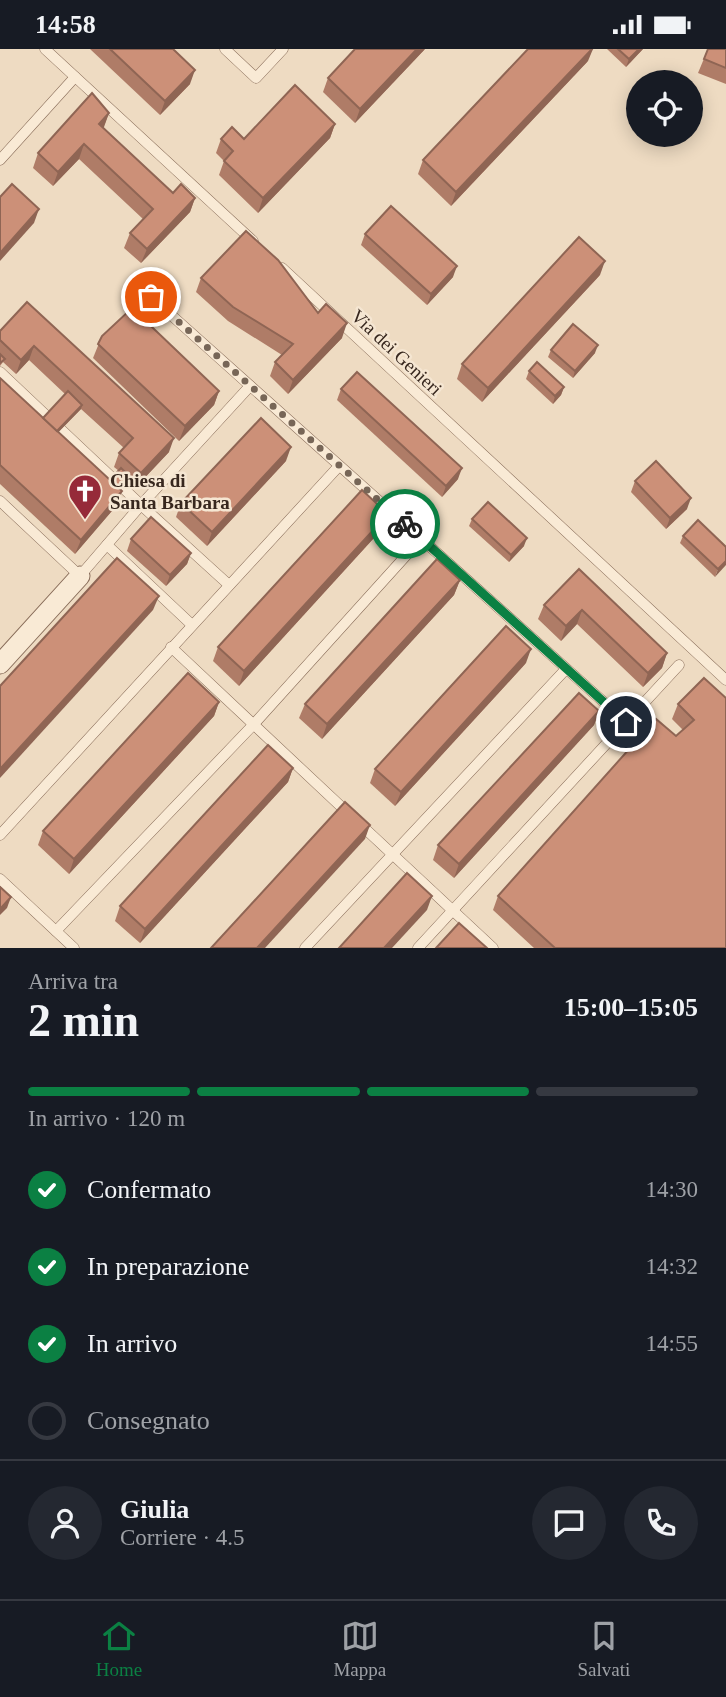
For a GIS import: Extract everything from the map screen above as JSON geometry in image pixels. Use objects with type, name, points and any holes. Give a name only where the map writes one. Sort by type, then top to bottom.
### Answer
[{"type":"street","points":[[0,664],[80,576]]},
{"type":"lane","points":[[45,49],[258,246]]},
{"type":"lane","points":[[225,49],[256,78],[283,49]]},
{"type":"lane","points":[[0,160],[75,77]]},
{"type":"lane","name":"Via dei Genieri","points":[[278,265],[726,680]]},
{"type":"lane","points":[[151,297],[626,722]]},
{"type":"lane","points":[[0,372],[229,585]]},
{"type":"lane","points":[[0,501],[80,576],[250,386]]},
{"type":"lane","points":[[0,835],[340,466]]},
{"type":"lane","points":[[56,931],[254,723],[421,539]]},
{"type":"lane","points":[[107,545],[192,625]]},
{"type":"lane","points":[[171,647],[493,948]]},
{"type":"lane","points":[[418,948],[679,664]]},
{"type":"lane","points":[[305,948],[566,669]]},
{"type":"lane","points":[[0,879],[74,948]]},
{"type":"building","points":[[110,49],[173,49],[195,70],[165,101]]},
{"type":"building","points":[[355,49],[417,49],[360,109],[328,78]]},
{"type":"building","points":[[528,49],[592,49],[456,192],[423,160]]},
{"type":"building","points":[[618,49],[639,49],[629,59]]},
{"type":"building","points":[[708,49],[726,49],[726,68],[704,59]]},
{"type":"building","points":[[295,85],[335,124],[263,198],[224,161],[233,151],[221,139],[232,127],[244,139]]},
{"type":"building","points":[[92,93],[109,113],[99,124],[173,193],[181,184],[195,198],[147,249],[130,233],[153,209],[84,144],[58,172],[38,153]]},
{"type":"building","points":[[12,184],[39,209],[0,253],[0,197]]},
{"type":"building","points":[[391,206],[457,266],[431,294],[365,234]]},
{"type":"building","points":[[246,231],[278,260],[318,313],[326,304],[347,323],[293,380],[275,362],[293,344],[233,307],[201,278]]},
{"type":"building","points":[[579,237],[605,261],[488,388],[462,364]]},
{"type":"building","points":[[27,302],[174,438],[141,473],[119,453],[133,438],[34,346],[21,360],[0,340],[0,331]]},
{"type":"building","points":[[132,308],[219,391],[185,426],[98,344],[102,336]]},
{"type":"building","points":[[573,324],[598,345],[575,371],[551,350]]},
{"type":"building","points":[[537,362],[564,387],[555,396],[529,371]]},
{"type":"building","points":[[357,372],[462,468],[446,486],[341,389]]},
{"type":"building","points":[[0,378],[122,491],[81,540],[0,465]]},
{"type":"building","points":[[68,391],[82,405],[57,431],[43,418]]},
{"type":"building","points":[[261,418],[291,447],[212,532],[181,503]]},
{"type":"building","points":[[656,461],[691,498],[670,518],[635,481]]},
{"type":"building","points":[[121,468],[129,476],[118,487],[110,480]]},
{"type":"building","points":[[362,490],[388,514],[244,671],[218,647]]},
{"type":"building","points":[[488,502],[527,538],[511,555],[472,519]]},
{"type":"building","points":[[151,517],[191,553],[170,575],[131,539]]},
{"type":"building","points":[[698,520],[726,547],[726,561],[718,569],[683,536]]},
{"type":"building","points":[[117,558],[159,596],[0,769],[0,686]]},
{"type":"building","points":[[437,559],[460,580],[327,724],[305,704]]},
{"type":"building","points":[[579,569],[667,653],[648,673],[582,610],[566,626],[544,605]]},
{"type":"building","points":[[506,626],[531,649],[401,792],[375,769]]},
{"type":"building","points":[[188,673],[219,702],[74,859],[43,831]]},
{"type":"building","points":[[704,678],[726,698],[726,948],[555,948],[498,896],[656,719],[676,736],[694,720],[678,704]]},
{"type":"building","points":[[579,693],[599,711],[459,864],[438,845]]},
{"type":"building","points":[[268,745],[293,768],[145,929],[120,906]]},
{"type":"building","points":[[345,802],[370,825],[257,948],[211,948]]},
{"type":"building","points":[[407,873],[432,896],[384,948],[339,948]]},
{"type":"building","points":[[0,887],[11,897],[0,909]]},
{"type":"building","points":[[459,923],[487,948],[436,948]]},
{"type":"way so far","points":[[151,297],[405,524]]},
{"type":"place","name":"Chiesa di Santa Barbara","points":[[85,521]]},
{"type":"route","points":[[405,524],[626,722]]}]
